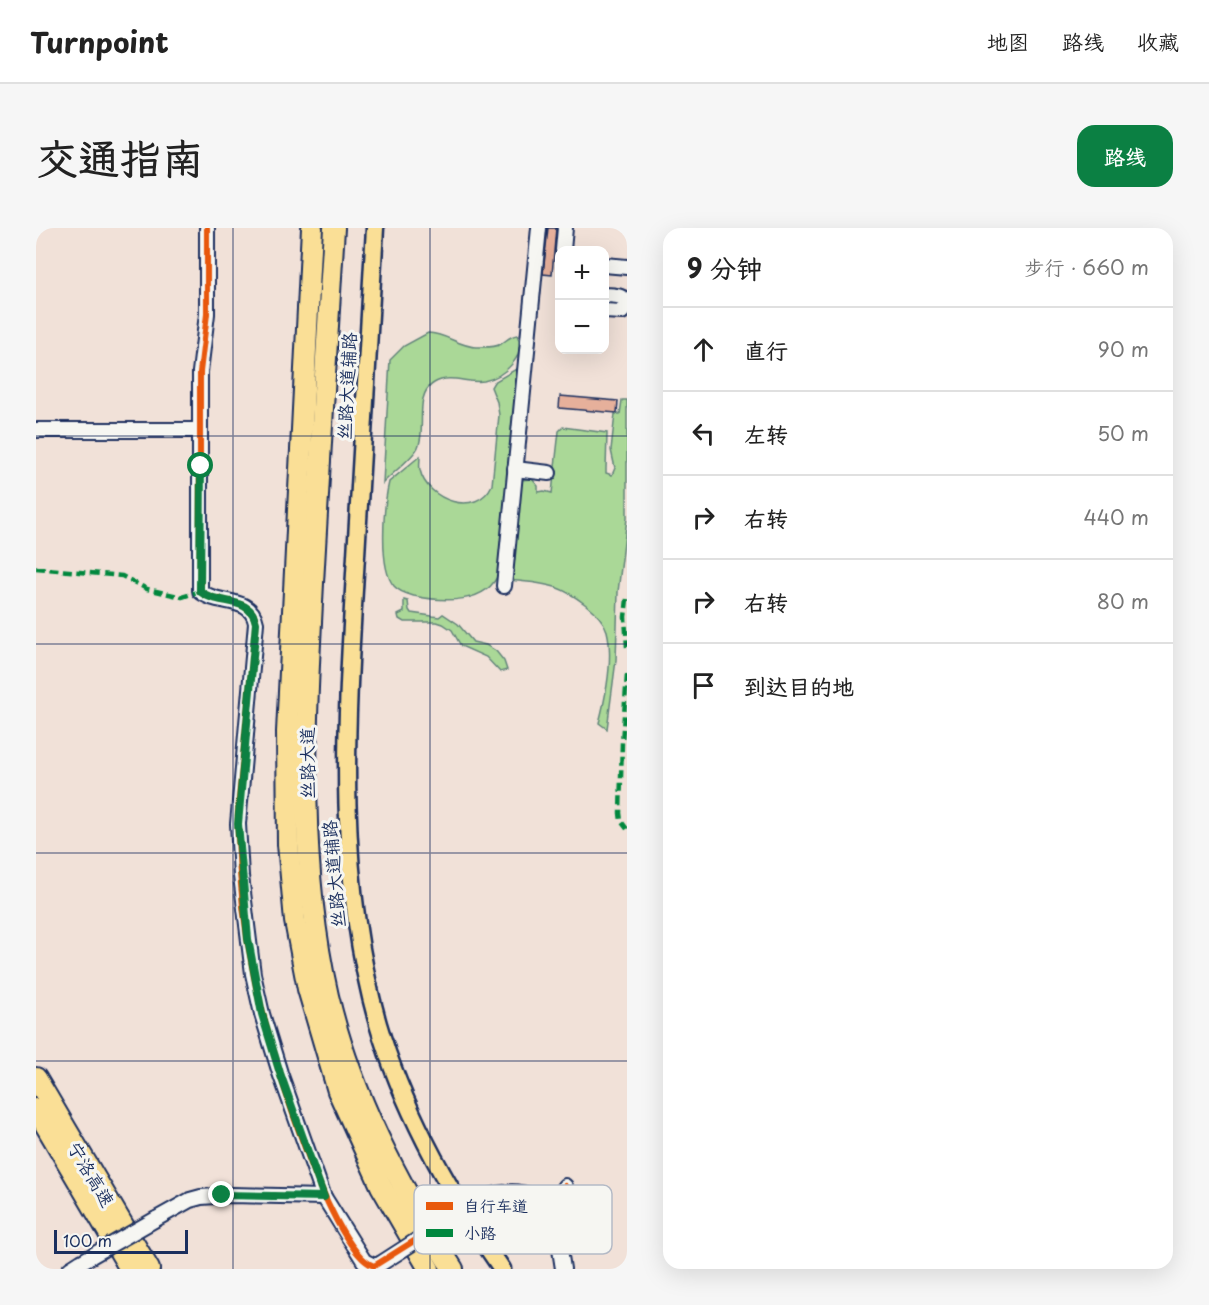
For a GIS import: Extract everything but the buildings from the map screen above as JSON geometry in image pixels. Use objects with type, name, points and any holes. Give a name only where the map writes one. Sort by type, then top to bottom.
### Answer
[{"type":"highway","name":"丝路大道","points":[[312,228],[286,732],[288,844],[295,921],[310,1000],[338,1091],[381,1186],[414,1243]]},
{"type":"highway","name":"丝路大道","points":[[334,228],[306,733],[306,792],[314,914],[328,994],[356,1085],[384,1149],[414,1206]]},
{"type":"highway","name":"宁洛高速","points":[[36,1078],[149,1269]]},
{"type":"highway","name":"宁洛高速","points":[[36,1109],[130,1269]]},
{"type":"highway","name":"丝路大道","points":[[420,1254],[429,1269]]},
{"type":"highway","name":"丝路大道","points":[[444,1254],[453,1269]]},
{"type":"main road","name":"丝路大道辅路","points":[[366,228],[337,734],[338,849],[343,907],[354,967],[370,1028],[399,1110],[436,1185]]},
{"type":"main road","name":"丝路大道辅路","points":[[375,228],[346,749],[349,867],[364,966],[379,1026],[407,1102],[447,1185]]},
{"type":"main road","name":"丝路大道辅路","points":[[481,1254],[491,1269]]},
{"type":"main road","name":"丝路大道辅路","points":[[492,1254],[502,1269]]},
{"type":"street","points":[[207,228],[207,314],[200,372],[200,591],[206,595],[243,605],[253,613],[256,623],[238,824],[241,876],[253,975],[280,1073],[324,1197],[364,1261],[374,1266],[380,1264],[414,1242]]},
{"type":"street","points":[[504,586],[539,228]]},
{"type":"street","points":[[563,246],[565,228]]},
{"type":"street","points":[[609,265],[627,267]]},
{"type":"street","points":[[609,295],[623,298],[627,305],[622,312],[609,311]]},
{"type":"street","points":[[36,430],[199,430]]},
{"type":"street","points":[[515,469],[549,473]]},
{"type":"street","points":[[76,1266],[190,1200],[231,1195],[324,1197]]},
{"type":"street","points":[[561,1254],[563,1269]]},
{"type":"green space","points":[[428,333],[477,347],[495,346],[517,335],[520,343],[519,350],[512,364],[491,379],[478,382],[446,379],[428,388],[422,404],[418,447],[383,483],[390,360],[404,346]]},
{"type":"green space","points":[[520,368],[499,572],[485,591],[463,599],[425,598],[401,591],[394,586],[389,577],[384,551],[385,505],[389,482],[420,456],[420,468],[424,481],[442,497],[453,502],[464,503],[475,501],[485,495],[492,485],[499,415],[491,387],[494,382]]},
{"type":"green space","points":[[622,400],[627,400],[627,518],[618,592],[616,660],[607,729],[599,723],[610,653],[604,624],[586,604],[562,590],[544,584],[510,580],[520,480],[532,479],[538,486],[538,492],[552,493],[559,431],[563,427],[607,433],[606,473],[612,475],[615,468],[611,450],[615,414],[620,414]]},
{"type":"green space","points":[[404,600],[408,601],[411,613],[439,617],[443,614],[458,624],[473,642],[486,645],[496,651],[504,661],[507,670],[500,672],[486,657],[461,646],[452,630],[443,624],[404,622],[399,619],[398,615],[404,612]]},
{"type":"marked path","points":[[36,568],[122,576],[147,589],[182,597],[200,591]]},
{"type":"marked path","points":[[627,599],[625,617],[627,647]]},
{"type":"marked path","points":[[627,675],[620,813],[621,821],[627,829]]},
{"type":"cycle path","points":[[207,228],[207,314],[200,372],[200,591],[207,596],[248,608],[256,623],[238,814],[241,886],[254,976],[270,1041],[300,1134],[337,1221],[356,1251],[374,1266],[414,1241]]},
{"type":"route","points":[[201,466],[200,591],[206,595],[243,605],[253,613],[256,623],[238,824],[241,876],[253,975],[280,1073],[324,1197],[222,1195]]}]
